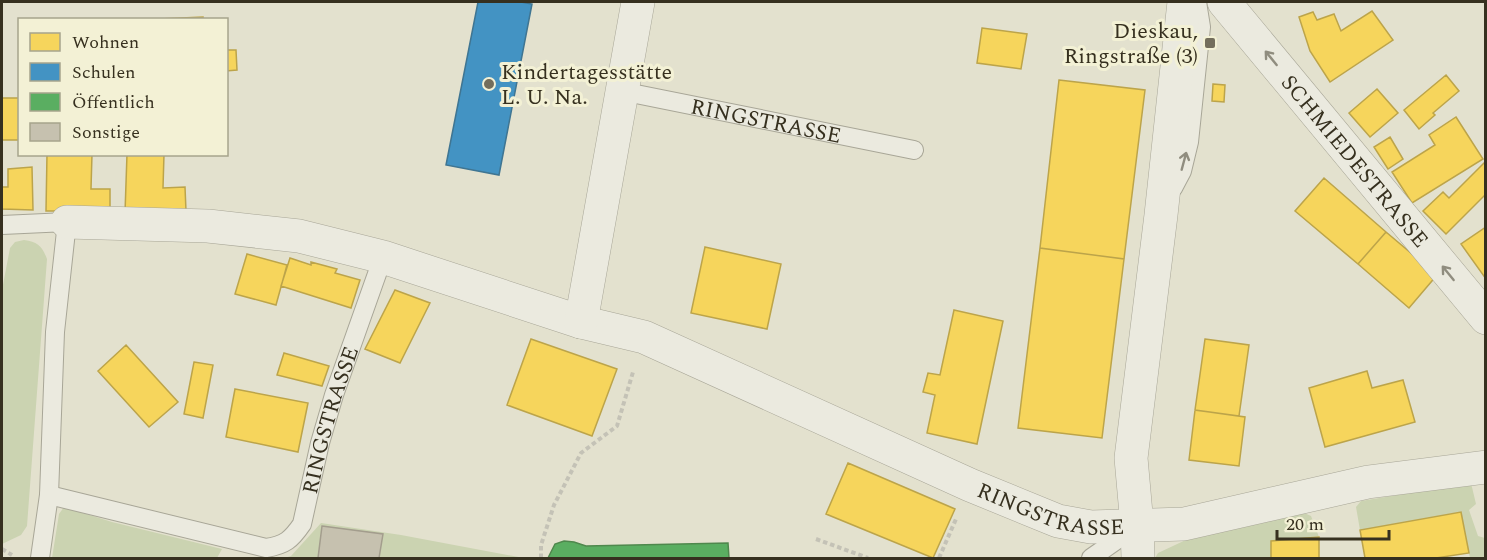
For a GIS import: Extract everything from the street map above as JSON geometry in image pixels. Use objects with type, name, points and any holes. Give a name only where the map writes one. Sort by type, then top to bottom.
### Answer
[{"type":"street","points":[[581,322],[638,2]]},
{"type":"street","name":"RINGSTRASSE","points":[[67,222],[220,227],[299,236],[383,257],[581,322],[644,337],[970,485],[1058,521],[1092,527],[1137,525],[1131,458],[1184,2]]},
{"type":"street","name":"SCHMIEDESTRASSE","points":[[1224,2],[1485,318]]},
{"type":"street","points":[[1138,558],[1137,525],[1184,524],[1368,482],[1485,467]]},
{"type":"lane","points":[[1161,215],[1182,171],[1190,142],[1201,27],[1197,2]]},
{"type":"lane","name":"RINGSTRASSE","points":[[621,91],[914,150]]},
{"type":"lane","name":"RINGSTRASSE","points":[[2,225],[67,222]]},
{"type":"lane","points":[[40,558],[49,495],[55,332],[67,222]]},
{"type":"lane","name":"RINGSTRASSE","points":[[49,495],[245,551],[282,545],[294,536],[302,524],[320,442],[334,395],[383,257]]},
{"type":"lane","points":[[1091,558],[1137,525]]},
{"type":"path","points":[[541,558],[540,545],[554,506],[581,453],[617,426],[644,337]]},
{"type":"path","points":[[939,558],[970,485]]},
{"type":"path","points":[[816,539],[868,558]]},
{"type":"path","points":[[2,549],[12,555]]},
{"type":"green space","points":[[24,240],[39,245],[47,259],[27,526],[21,535],[2,544],[2,290],[10,248],[15,242]]},
{"type":"green space","points":[[1471,483],[1476,504],[1469,510],[1478,536],[1485,538],[1485,558],[1470,558],[1460,512],[1360,530],[1356,507],[1361,501]]},
{"type":"green space","points":[[64,507],[112,522],[222,549],[217,558],[52,558],[59,514]]},
{"type":"green space","points":[[1302,512],[1311,516],[1319,537],[1271,541],[1271,558],[1155,558],[1158,553],[1190,538]]},
{"type":"green space","points":[[321,523],[524,558],[284,558],[291,556]]},
{"type":"building: Wohnen","points":[[1372,11],[1393,40],[1330,82],[1310,51],[1299,17],[1313,12],[1317,20],[1334,14],[1341,31]]},
{"type":"building: Wohnen","points":[[982,28],[1027,34],[1021,69],[977,63]]},
{"type":"building: Wohnen","points":[[228,50],[236,50],[237,70],[228,71]]},
{"type":"building: Wohnen","points":[[1446,75],[1459,91],[1433,113],[1435,115],[1419,129],[1404,110]]},
{"type":"building: Wohnen","points":[[1059,80],[1145,90],[1124,259],[1040,248]]},
{"type":"building: Wohnen","points":[[1213,84],[1225,85],[1224,102],[1212,101]]},
{"type":"building: Wohnen","points":[[1377,89],[1398,113],[1370,137],[1349,113]]},
{"type":"building: Wohnen","points":[[2,98],[18,98],[18,140],[2,140]]},
{"type":"building: Wohnen","points":[[1456,117],[1483,159],[1412,203],[1392,172],[1435,145],[1429,135]]},
{"type":"building: Wohnen","points":[[1390,137],[1403,159],[1388,169],[1374,147]]},
{"type":"building: Wohnen","points":[[47,156],[92,156],[91,189],[110,189],[110,211],[46,211]]},
{"type":"building: Wohnen","points":[[127,156],[164,156],[163,188],[185,187],[186,211],[125,213]]},
{"type":"building: Wohnen","points":[[1486,161],[1486,194],[1446,234],[1423,211],[1443,192],[1449,198]]},
{"type":"building: Wohnen","points":[[32,167],[33,210],[2,209],[2,187],[8,187],[8,169]]},
{"type":"building: Wohnen","points":[[1324,178],[1386,232],[1358,264],[1295,211]]},
{"type":"building: Wohnen","points":[[1486,227],[1486,279],[1461,244]]},
{"type":"building: Wohnen","points":[[1386,232],[1437,275],[1409,308],[1358,264]]},
{"type":"building: Wohnen","points":[[705,247],[781,264],[767,329],[691,313]]},
{"type":"building: Wohnen","points":[[1040,248],[1124,259],[1102,438],[1018,428]]},
{"type":"building: Wohnen","points":[[247,254],[287,265],[276,305],[235,294]]},
{"type":"building: Wohnen","points":[[290,258],[311,265],[311,262],[337,269],[335,273],[360,280],[351,308],[281,286]]},
{"type":"building: Wohnen","points":[[395,290],[430,303],[400,363],[365,349]]},
{"type":"building: Wohnen","points":[[954,310],[1003,321],[977,444],[927,433],[935,395],[923,392],[928,373],[940,375]]},
{"type":"building: Wohnen","points":[[531,339],[617,369],[592,436],[507,405]]},
{"type":"building: Wohnen","points":[[1205,339],[1249,345],[1239,416],[1195,410]]},
{"type":"building: Wohnen","points":[[126,345],[178,402],[149,427],[98,371]]},
{"type":"building: Wohnen","points":[[284,353],[329,366],[322,386],[277,375]]},
{"type":"building: Wohnen","points":[[194,362],[213,365],[203,418],[184,414]]},
{"type":"building: Wohnen","points":[[1367,371],[1372,388],[1403,380],[1415,422],[1325,447],[1309,388]]},
{"type":"building: Wohnen","points":[[235,389],[308,403],[298,452],[226,437]]},
{"type":"building: Wohnen","points":[[1195,410],[1245,417],[1239,466],[1189,460]]},
{"type":"building: Wohnen","points":[[848,463],[955,509],[933,558],[826,514]]},
{"type":"building: Wohnen","points":[[1461,512],[1469,553],[1436,558],[1365,558],[1360,530]]},
{"type":"building: Wohnen","points":[[1319,537],[1319,558],[1271,558],[1271,541]]},
{"type":"building: Schulen","name":"Kindertagesstätte L. U. Na.","points":[[478,2],[532,4],[499,175],[446,165]]},
{"type":"building: Öffentlich","points":[[564,541],[586,546],[728,543],[729,558],[548,558],[555,544]]},
{"type":"building: Sonstige","points":[[322,526],[383,534],[379,558],[318,558]]},
{"type":"place","name":"Dieskau, Ringstraße (3)","points":[[1210,43]]},
{"type":"place","name":"Kindertagesstätte L. U. Na.","points":[[489,84]]}]
